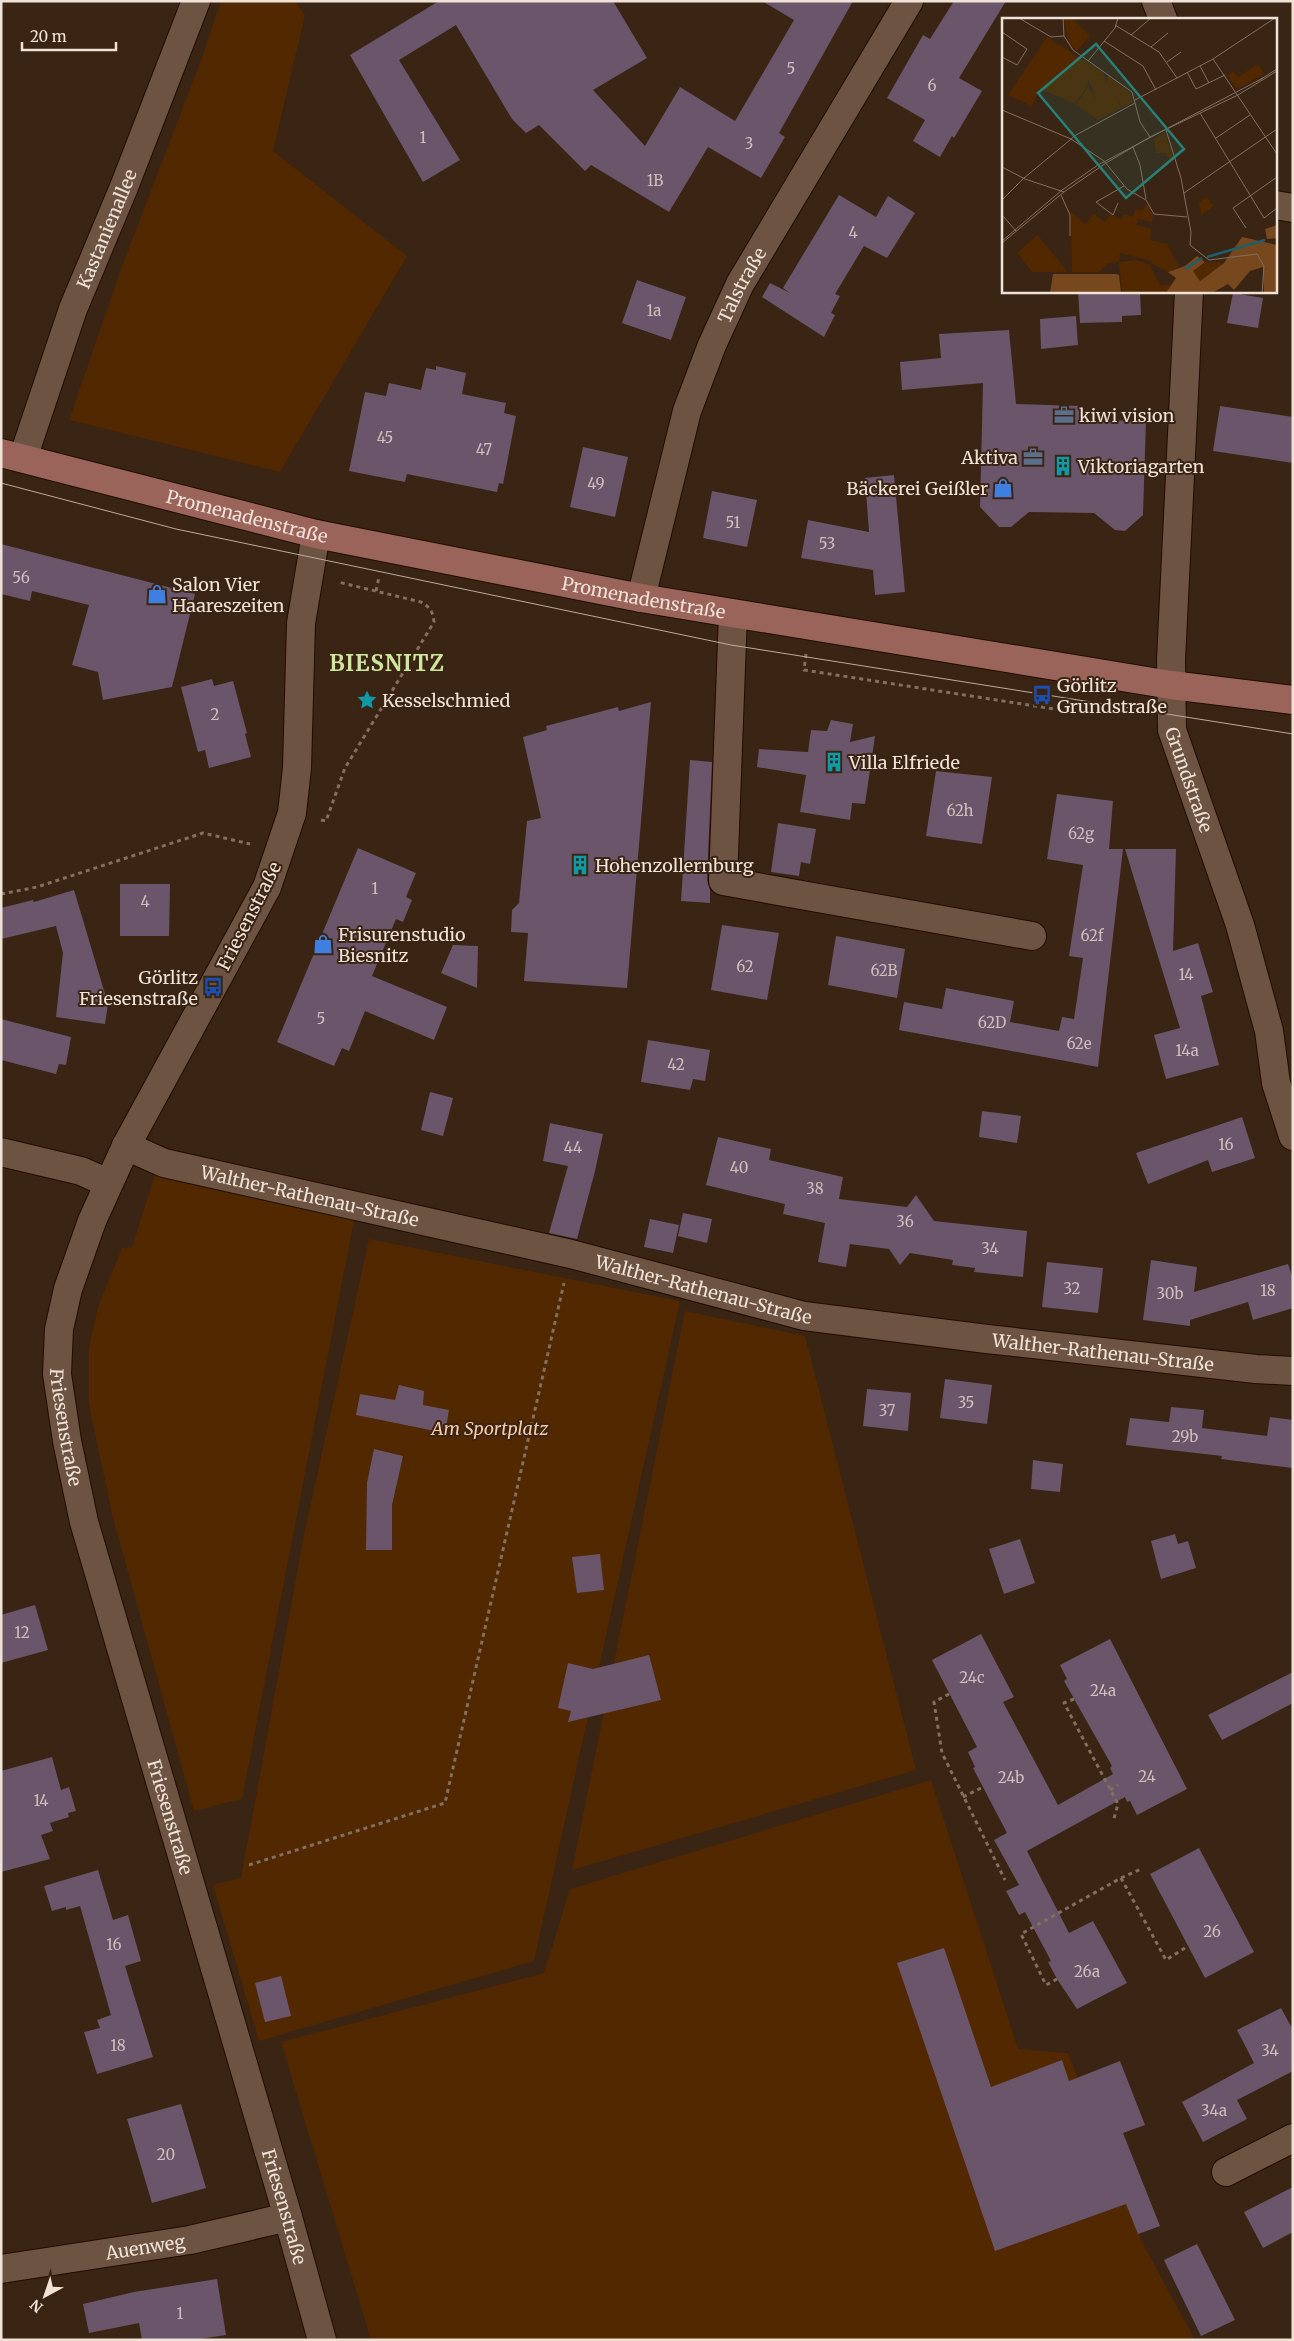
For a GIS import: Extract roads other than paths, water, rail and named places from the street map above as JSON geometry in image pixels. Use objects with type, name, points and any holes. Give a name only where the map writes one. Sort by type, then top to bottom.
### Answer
[{"type":"main road","name":"Promenadenstraße","points":[[12,455],[316,534],[641,598],[1171,686],[1293,700]]},
{"type":"street","name":"Kastanienallee","points":[[12,455],[124,187],[196,1]]},
{"type":"street","name":"Talstraße","points":[[641,598],[687,411],[712,345],[740,284],[909,1]]},
{"type":"street","points":[[1156,1],[1163,18]]},
{"type":"street","points":[[1276,205],[1293,208]]},
{"type":"street","name":"Grundstraße","points":[[1189,292],[1171,686],[1172,730],[1240,925],[1269,1031],[1276,1083],[1293,1136]]},
{"type":"street","name":"Friesenstraße","points":[[316,534],[302,624],[297,768],[292,813],[282,848],[263,896],[126,1146],[108,1183],[92,1221],[68,1289],[59,1329],[57,1374],[67,1441],[84,1522],[288,2217],[322,2340]]},
{"type":"street","points":[[733,614],[723,881],[1032,936]]},
{"type":"street","name":"Walther-Rathenau-Straße","points":[[126,1146],[164,1163],[570,1254],[804,1316],[987,1339],[1256,1369],[1293,1371]]},
{"type":"street","points":[[1,1152],[81,1171],[108,1183]]},
{"type":"street","points":[[1226,2172],[1293,2138]]},
{"type":"street","name":"Auenweg","points":[[1,2269],[190,2240],[288,2217]]},
{"type":"tram line","points":[[1,483],[176,529],[731,645],[1293,734]]},
{"type":"place","name":"kiwi vision","points":[[1064,415]]},
{"type":"place","name":"Aktiva","points":[[1033,457]]},
{"type":"place","name":"Viktoriagarten","points":[[1063,466]]},
{"type":"place","name":"Bäckerei Geißler","points":[[1003,488]]},
{"type":"place","name":"Salon Vier Haareszeiten","points":[[157,594]]},
{"type":"place","name":"Görlitz Grundstraße","points":[[1042,695]]},
{"type":"place","name":"Kesselschmied","points":[[367,700]]},
{"type":"place","name":"Villa Elfriede","points":[[834,762]]},
{"type":"place","name":"Hohenzollernburg","points":[[580,865]]},
{"type":"place","name":"Frisurenstudio Biesnitz","points":[[323,944]]},
{"type":"place","name":"Görlitz Friesenstraße","points":[[213,987]]},
{"type":"district","name":"BIESNITZ","points":[[387,663]]},
{"type":"park label","name":"Am Sportplatz","points":[[490,1428]]}]
